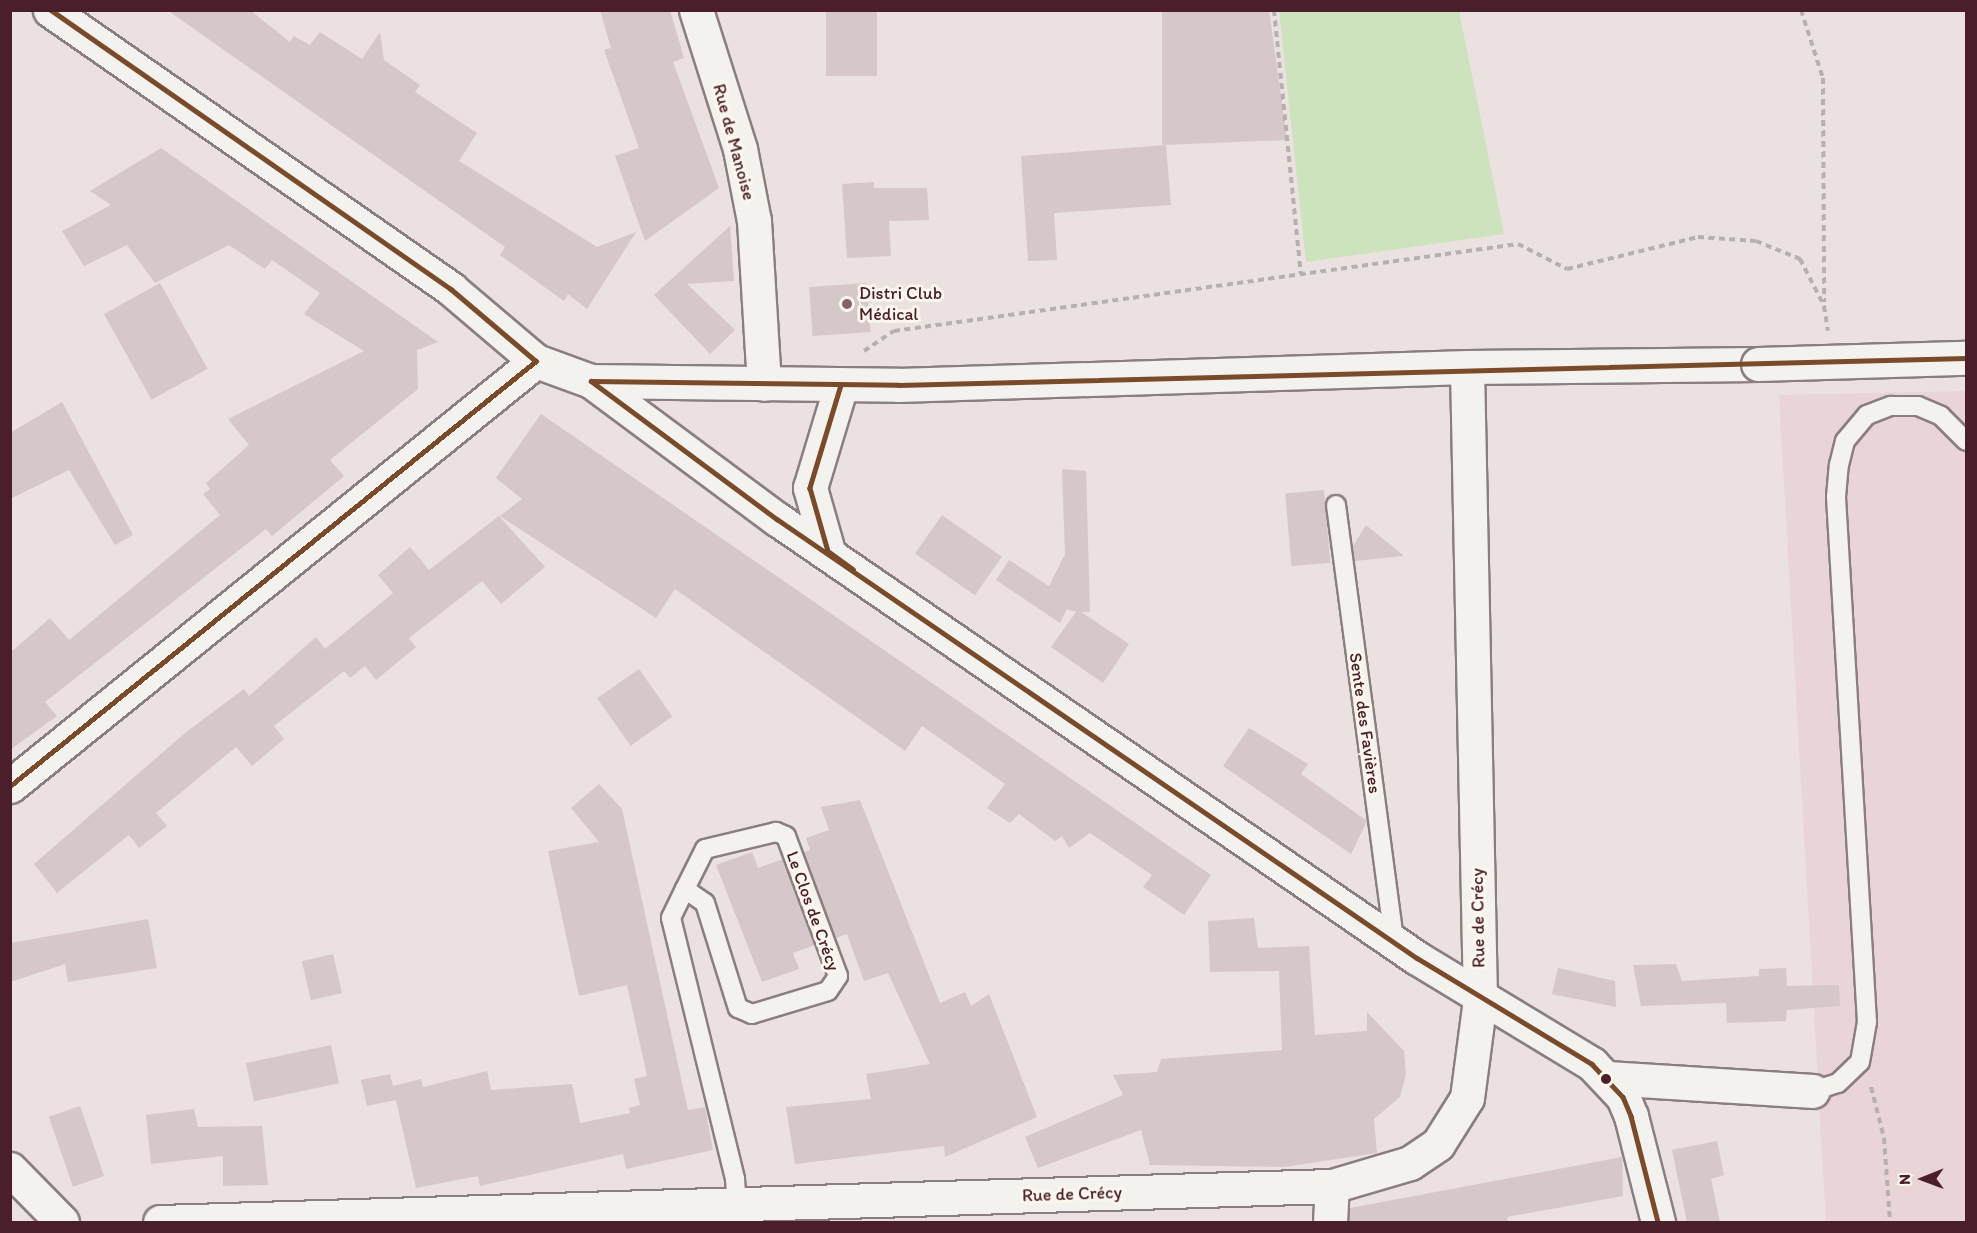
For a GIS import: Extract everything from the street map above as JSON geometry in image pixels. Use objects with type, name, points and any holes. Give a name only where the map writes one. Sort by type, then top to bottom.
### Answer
[{"type":"street","points":[[50,10],[451,289],[536,361],[591,381],[828,551],[1394,942],[1480,999],[1571,1050],[1608,1078],[1631,1116],[1658,1222]]},
{"type":"street","name":"Rue de Manoise","points":[[696,10],[740,148],[754,222],[764,384]]},
{"type":"street","points":[[591,381],[841,386],[1467,367],[1758,364],[1966,358]]},
{"type":"street","points":[[10,786],[536,361]]},
{"type":"street","name":"Rue de Crécy","points":[[160,1222],[511,1218],[737,1206],[1332,1186],[1410,1163],[1438,1144],[1456,1123],[1477,1058],[1480,999],[1467,367]]},
{"type":"street","points":[[828,551],[810,488],[841,386]]},
{"type":"street","points":[[1608,1078],[1813,1090]]},
{"type":"street","points":[[10,1169],[62,1222]]},
{"type":"street","points":[[1330,1222],[1332,1186]]},
{"type":"lane","points":[[1813,1090],[1838,1083],[1860,1062],[1867,994],[1836,497],[1839,465],[1845,441],[1867,415],[1891,406],[1918,406],[1941,416],[1966,441]]},
{"type":"lane","name":"Sente des Favières","points":[[1336,505],[1394,942]]},
{"type":"lane","name":"Le Clos de Crécy","points":[[685,889],[705,903],[738,1008],[752,1014],[828,991],[838,976],[786,836],[776,832],[705,849],[685,889],[671,918],[735,1179],[737,1206]]},
{"type":"path","points":[[1274,10],[1301,274]]},
{"type":"path","points":[[1801,10],[1823,78],[1824,306],[1829,340]]},
{"type":"path","points":[[841,386],[861,353],[894,331],[1518,244],[1567,269],[1698,237],[1756,241],[1800,259],[1824,306]]},
{"type":"path","points":[[1860,1062],[1881,1116],[1890,1222]]},
{"type":"shaded area","points":[[1966,391],[1966,1222],[1826,1222],[1779,395]]},
{"type":"green space","points":[[1279,11],[1459,11],[1504,234],[1306,262]]},
{"type":"building","points":[[167,10],[250,10],[290,42],[294,36],[310,45],[320,32],[362,59],[380,32],[384,60],[420,85],[415,92],[477,133],[459,161],[597,247],[636,232],[587,309],[568,294],[564,301],[500,255],[505,247]]},
{"type":"building","points":[[600,10],[670,10],[684,58],[673,62],[719,188],[645,241],[615,156],[639,148],[604,50],[611,48]]},
{"type":"building","points":[[826,10],[877,10],[877,76],[826,76]]},
{"type":"building","points":[[1162,10],[1269,10],[1287,140],[1162,145]]},
{"type":"building","points":[[1166,145],[1171,205],[1054,213],[1057,260],[1028,261],[1021,156]]},
{"type":"building","points":[[161,148],[438,342],[417,350],[418,389],[330,460],[344,476],[272,536],[266,529],[45,702],[57,716],[10,750],[10,653],[50,618],[69,640],[220,515],[203,494],[210,489],[206,483],[249,445],[228,419],[364,351],[304,314],[320,293],[272,260],[265,269],[229,245],[155,283],[127,245],[84,266],[62,231],[111,205],[90,191]]},
{"type":"building","points":[[874,182],[874,188],[927,188],[929,220],[889,221],[891,256],[847,258],[842,184]]},
{"type":"building","points":[[730,226],[734,281],[687,284],[735,330],[710,354],[654,295]]},
{"type":"building","points":[[160,283],[208,369],[152,400],[104,314]]},
{"type":"building","points":[[867,283],[870,332],[813,336],[809,287]]},
{"type":"building","points":[[62,402],[133,535],[115,545],[69,470],[10,499],[10,433]]},
{"type":"building","points":[[541,414],[1211,875],[1184,915],[1143,887],[1152,875],[1090,833],[1069,848],[1062,836],[1055,841],[1019,814],[1010,823],[987,808],[1005,784],[922,726],[905,751],[675,589],[656,618],[500,516],[522,499],[496,478]]},
{"type":"building","points":[[1062,469],[1086,471],[1090,612],[1081,612],[1129,644],[1103,683],[1051,647],[1076,612],[1067,609],[1060,623],[996,580],[1009,560],[1049,586],[1065,554]]},
{"type":"building","points":[[1324,490],[1330,563],[1292,566],[1285,493]]},
{"type":"building","points":[[942,515],[1002,557],[975,595],[915,554]]},
{"type":"building","points":[[499,516],[545,567],[501,604],[482,581],[409,638],[416,647],[376,680],[365,666],[350,678],[344,671],[274,726],[284,739],[252,766],[236,747],[156,813],[167,826],[139,848],[129,835],[57,893],[34,864],[185,733],[244,689],[249,696],[316,637],[325,649],[393,593],[378,575],[410,547],[429,570]]},
{"type":"building","points":[[1366,525],[1404,556],[1355,561],[1353,546]]},
{"type":"building","points":[[639,669],[672,717],[630,746],[597,698]]},
{"type":"building","points":[[1249,728],[1308,764],[1301,774],[1367,821],[1351,854],[1223,766]]},
{"type":"building","points":[[599,784],[622,809],[688,1110],[705,1107],[713,1150],[626,1169],[623,1154],[480,1186],[478,1176],[416,1188],[396,1100],[367,1106],[361,1080],[390,1074],[393,1086],[421,1079],[423,1087],[487,1071],[491,1090],[572,1084],[580,1123],[630,1113],[629,1108],[640,1105],[634,1079],[647,1076],[627,985],[579,996],[548,851],[599,842],[571,808]]},
{"type":"building","points":[[860,800],[940,1003],[965,992],[971,1006],[989,994],[1037,1117],[945,1157],[944,1146],[795,1164],[786,1107],[871,1099],[866,1074],[930,1064],[888,973],[864,981],[847,934],[836,938],[804,852],[810,850],[806,838],[829,830],[821,807]]},
{"type":"building","points":[[752,852],[758,868],[783,859],[815,945],[793,953],[799,969],[762,982],[716,865]]},
{"type":"building","points":[[1254,918],[1258,948],[1309,946],[1315,1035],[1367,1031],[1367,1012],[1404,1051],[1406,1074],[1400,1097],[1374,1119],[1377,1153],[1284,1167],[1150,1165],[1141,1130],[1038,1168],[1025,1137],[1123,1095],[1113,1075],[1157,1072],[1161,1059],[1282,1050],[1279,971],[1210,972],[1208,921]]},
{"type":"building","points":[[148,919],[157,968],[68,982],[65,964],[10,982],[10,943]]},
{"type":"building","points":[[333,954],[342,993],[311,1000],[302,961]]},
{"type":"building","points":[[1676,964],[1682,981],[1759,976],[1759,969],[1786,968],[1787,986],[1839,985],[1840,1006],[1787,1010],[1786,1021],[1727,1023],[1726,1003],[1641,1006],[1633,965]]},
{"type":"building","points":[[1558,968],[1615,981],[1616,1007],[1552,994]]},
{"type":"building","points":[[331,1045],[339,1083],[254,1101],[246,1063]]},
{"type":"building","points":[[80,1106],[104,1176],[73,1187],[49,1117]]},
{"type":"building","points":[[194,1109],[198,1127],[262,1126],[268,1185],[223,1186],[223,1156],[151,1164],[146,1115]]},
{"type":"building","points":[[1717,1141],[1724,1175],[1711,1179],[1720,1222],[1687,1222],[1672,1150]]},
{"type":"building","points":[[1622,1157],[1623,1196],[1507,1217],[1508,1222],[1349,1222],[1350,1208]]},
{"type":"transit line","points":[[51,10],[451,289],[536,361]]},
{"type":"transit line","points":[[591,381],[898,385],[1966,358]]},
{"type":"transit line","points":[[10,786],[536,361]]},
{"type":"transit line","points":[[591,381],[777,519],[1417,958],[1592,1064],[1623,1097],[1631,1116],[1658,1222]]},
{"type":"transit line","points":[[841,385],[810,488],[828,551],[853,569]]},
{"type":"place","name":"Distri Club Médical","points":[[847,304]]}]
